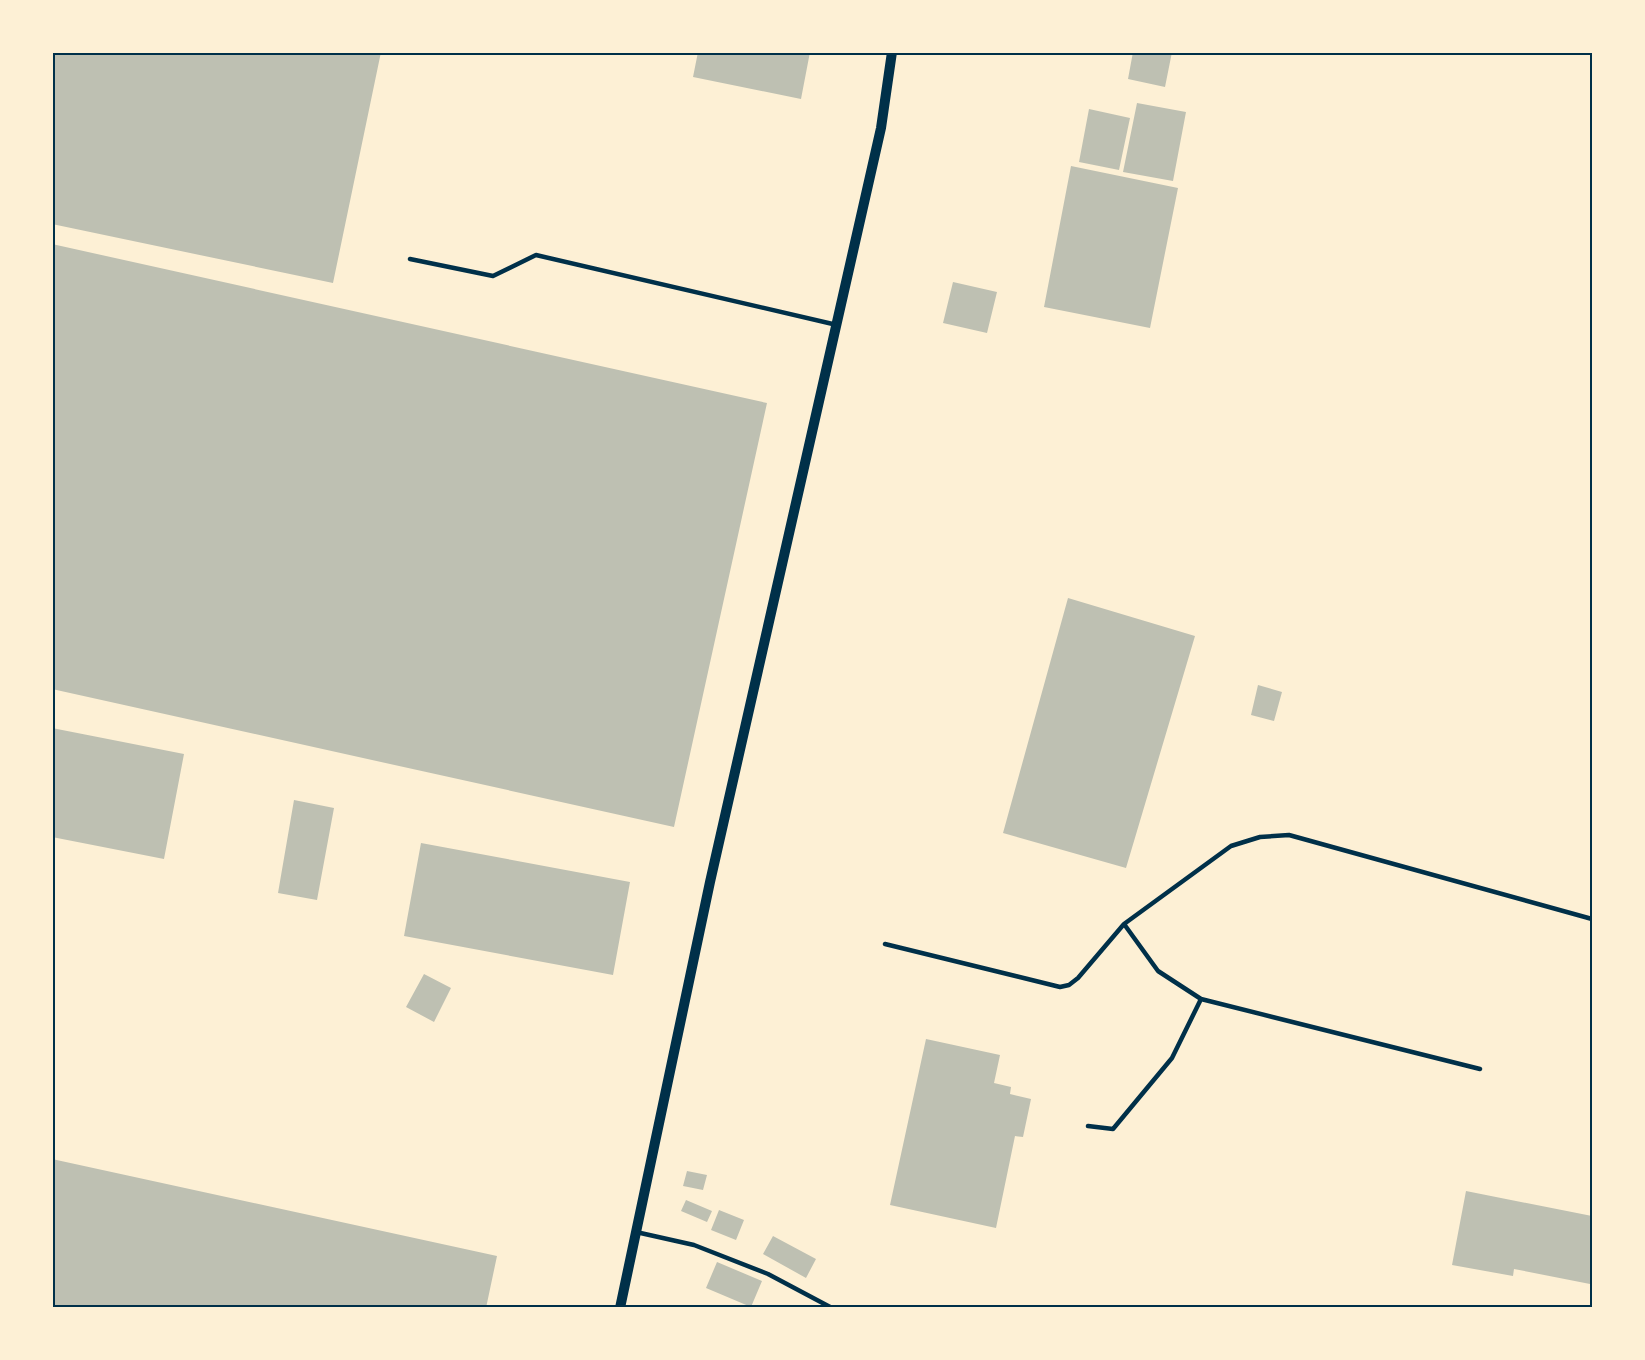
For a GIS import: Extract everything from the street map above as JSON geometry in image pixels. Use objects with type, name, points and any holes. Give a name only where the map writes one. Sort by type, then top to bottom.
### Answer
[{"type":"street","points":[[620,1308],[713,870],[881,128],[892,52]]},
{"type":"lane","points":[[410,258],[493,276],[536,255],[837,325]]},
{"type":"lane","points":[[885,944],[1060,987],[1069,985],[1078,978],[1124,924],[1231,846],[1260,837],[1289,835],[1593,919]]},
{"type":"lane","points":[[1124,924],[1158,971],[1201,999],[1480,1069]]},
{"type":"lane","points":[[1088,1126],[1113,1129],[1172,1058],[1201,999]]},
{"type":"lane","points":[[636,1232],[694,1245],[768,1274],[832,1308]]},
{"type":"building","points":[[52,52],[381,52],[333,283],[52,224]]},
{"type":"building","points":[[698,52],[810,52],[801,99],[693,77]]},
{"type":"building","points":[[1133,52],[1172,52],[1165,87],[1128,79]]},
{"type":"building","points":[[1137,103],[1186,112],[1173,181],[1123,172]]},
{"type":"building","points":[[1089,109],[1130,118],[1119,170],[1079,162]]},
{"type":"building","points":[[1071,166],[1178,188],[1150,328],[1044,307]]},
{"type":"building","points":[[52,244],[767,403],[674,827],[52,689]]},
{"type":"building","points":[[953,282],[997,292],[987,333],[943,323]]},
{"type":"building","points":[[1068,598],[1195,636],[1126,868],[1003,833]]},
{"type":"building","points":[[1258,685],[1282,692],[1274,721],[1251,715]]},
{"type":"building","points":[[52,728],[184,754],[164,859],[52,837]]},
{"type":"building","points":[[294,800],[334,808],[317,900],[278,893]]},
{"type":"building","points":[[421,843],[630,882],[613,975],[404,936]]},
{"type":"building","points":[[424,974],[451,988],[434,1022],[406,1007]]},
{"type":"building","points":[[926,1039],[1000,1055],[994,1083],[1011,1087],[1010,1094],[1031,1099],[1023,1137],[1015,1136],[996,1228],[890,1205]]},
{"type":"building","points":[[52,1159],[497,1256],[486,1308],[52,1308]]},
{"type":"building","points":[[687,1171],[707,1175],[703,1190],[683,1186]]},
{"type":"building","points":[[1466,1191],[1592,1216],[1590,1284],[1514,1269],[1513,1276],[1452,1265]]},
{"type":"building","points":[[686,1200],[712,1211],[707,1222],[681,1211]]},
{"type":"building","points":[[719,1210],[744,1220],[736,1240],[711,1230]]},
{"type":"building","points":[[773,1236],[816,1259],[806,1278],[763,1254]]},
{"type":"building","points":[[717,1262],[762,1281],[751,1307],[706,1288]]}]
